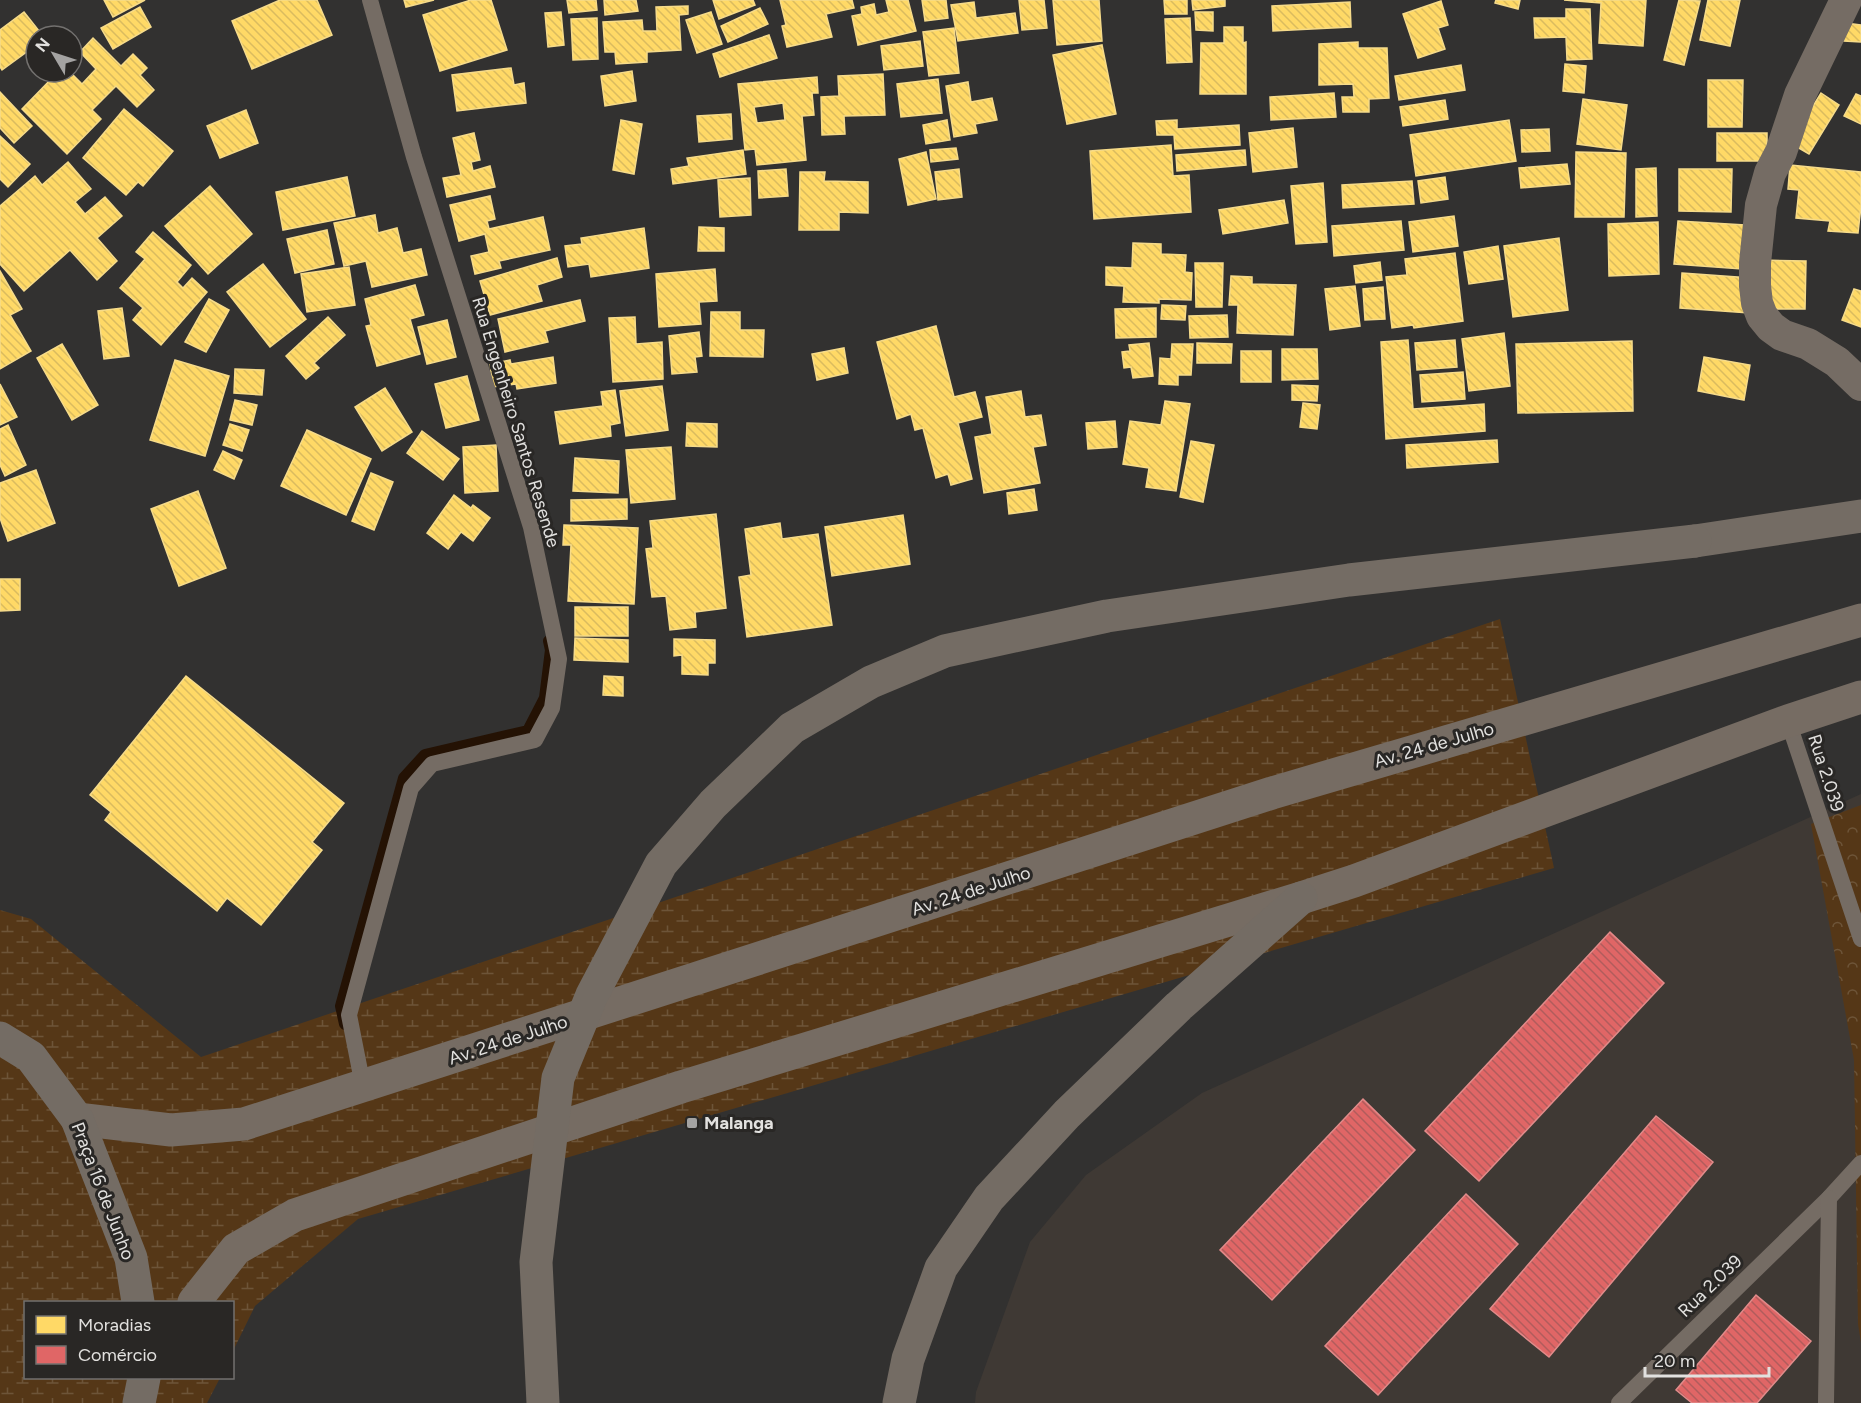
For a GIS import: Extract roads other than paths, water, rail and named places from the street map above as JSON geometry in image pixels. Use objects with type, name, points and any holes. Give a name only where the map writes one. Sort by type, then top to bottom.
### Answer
[{"type":"highway","points":[[543,1403],[536,1262],[558,1078],[592,995],[661,864],[713,804],[792,728],[871,682],[945,651],[1107,616],[1348,580],[1695,541],[1861,516]]},
{"type":"highway","points":[[899,1403],[908,1359],[941,1268],[989,1198],[1067,1114],[1170,1014],[1301,898]]},
{"type":"highway","name":"Praça 16 de Junho","points":[[0,1038],[30,1057],[77,1119],[131,1258],[138,1301]]},
{"type":"highway","points":[[139,1403],[144,1379]]},
{"type":"main road","name":"Av. 24 de Julho","points":[[77,1119],[171,1130],[244,1124],[1272,793],[1861,620]]},
{"type":"main road","points":[[195,1301],[236,1249],[295,1215],[681,1087],[1301,898],[1788,721],[1861,697]]},
{"type":"street","points":[[1846,0],[1800,95],[1781,152],[1770,173],[1761,205],[1755,286],[1757,303],[1762,316],[1771,327],[1782,335],[1808,344],[1837,362],[1861,385]]},
{"type":"lane","name":"Rua Engenheiro Santos Resende","points":[[363,1086],[348,1015],[411,788],[432,764],[535,740],[552,708],[559,659],[531,527],[414,157],[370,0]]},
{"type":"lane","name":"Rua 2.039","points":[[1788,721],[1861,939]]},
{"type":"lane","name":"Rua 2.039","points":[[1619,1403],[1829,1198],[1861,1163]]},
{"type":"lane","points":[[1826,1403],[1829,1198]]},
{"type":"waterway","points":[[345,1024],[341,1006],[404,778],[425,755],[528,731],[545,698],[551,650],[549,641]]},
{"type":"place","name":"Malanga","points":[[692,1123]]}]
